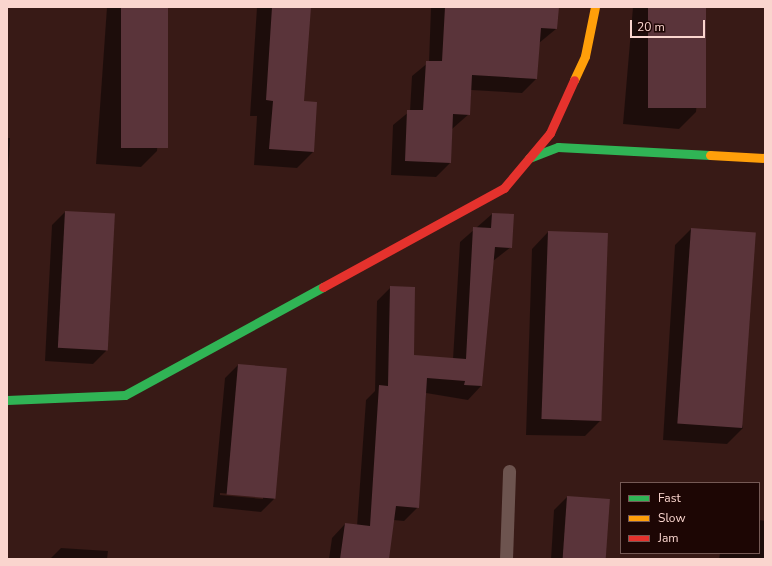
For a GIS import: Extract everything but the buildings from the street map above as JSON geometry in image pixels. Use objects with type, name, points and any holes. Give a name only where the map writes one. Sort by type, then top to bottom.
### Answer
[{"type":"street","points":[[7,400],[125,395],[504,188],[550,133],[586,56],[595,7]]},
{"type":"street","points":[[528,159],[558,148],[765,158]]},
{"type":"lane","points":[[506,559],[509,471]]},
{"type":"traffic: fast","points":[[529,158],[558,147],[710,155]]},
{"type":"traffic: fast","points":[[7,400],[125,395],[323,287]]},
{"type":"traffic: slow","points":[[574,80],[585,56],[595,7]]},
{"type":"traffic: slow","points":[[710,155],[765,158]]},
{"type":"traffic: jam","points":[[323,287],[504,188],[550,133],[574,80]]}]
